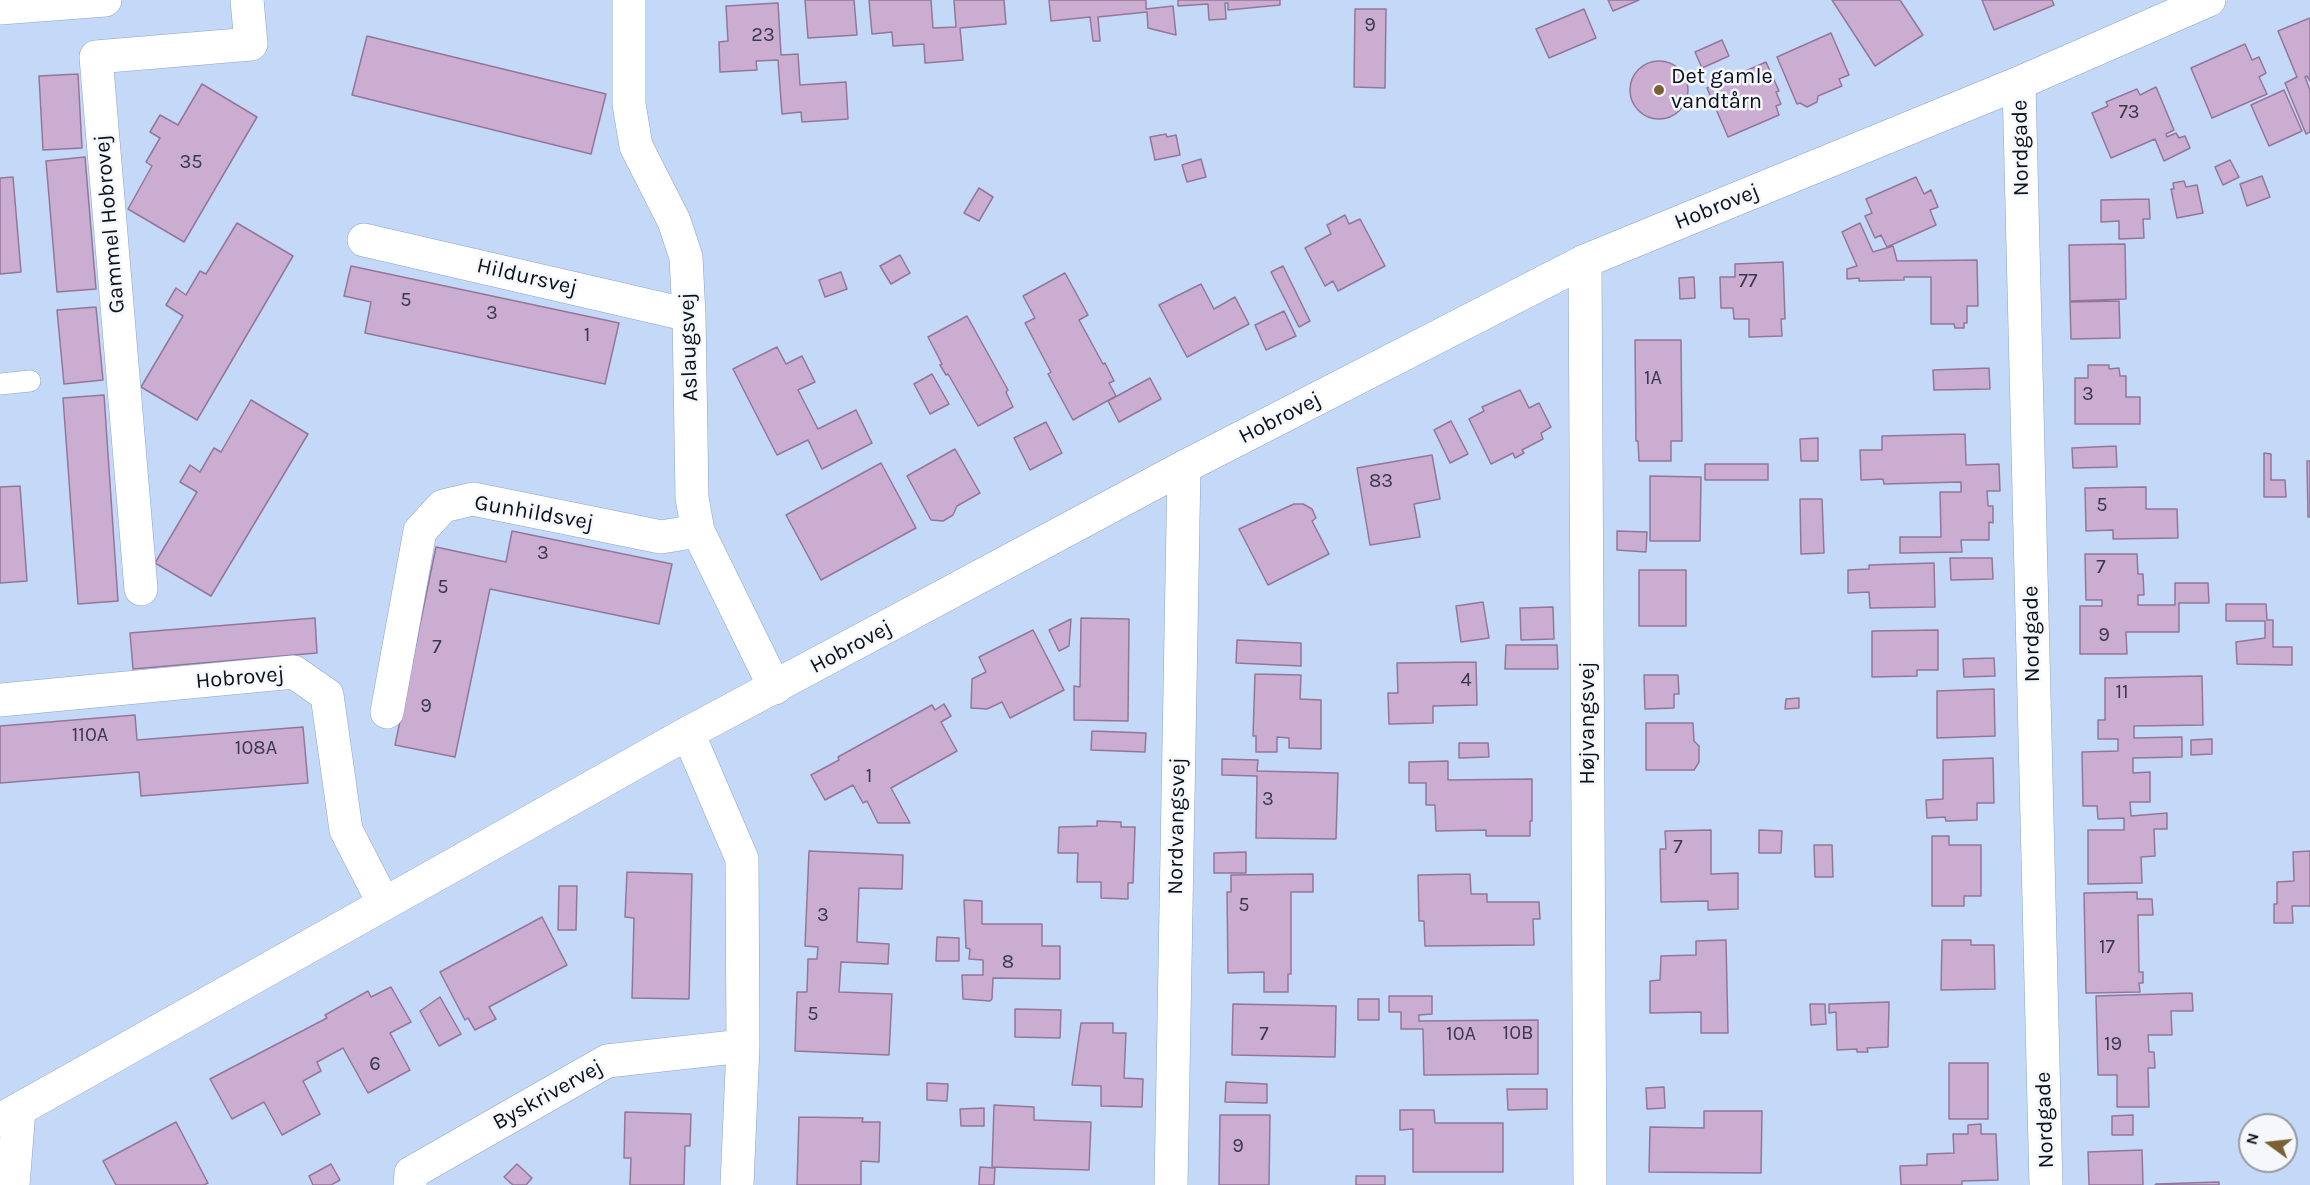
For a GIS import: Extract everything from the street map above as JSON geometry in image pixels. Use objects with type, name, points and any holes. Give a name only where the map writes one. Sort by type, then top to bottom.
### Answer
[{"type":"street","points":[[0,8],[105,0]]},
{"type":"street","name":"Gammel Hobrovej","points":[[141,589],[96,57],[251,44],[247,0]]},
{"type":"street","name":"Aslaugsvej","points":[[629,0],[629,104],[636,146],[674,221],[686,257],[692,498],[698,531],[776,688]]},
{"type":"street","name":"Hobrovej","points":[[9,1115],[688,733],[776,688],[1184,467],[1586,261],[2019,83],[2209,0]]},
{"type":"street","name":"Nordgade","points":[[2019,83],[2046,1185]]},
{"type":"street","name":"Hildursvej","points":[[364,240],[689,315]]},
{"type":"street","name":"Højvangsvej","points":[[1586,261],[1590,1185]]},
{"type":"street","name":"Nordvangsvej","points":[[1171,1185],[1184,467]]},
{"type":"street","name":"Gunhildsvej","points":[[387,712],[420,531],[443,506],[473,499],[661,537],[698,531]]},
{"type":"street","name":"Hobrovej","points":[[0,700],[294,672],[327,695],[346,830],[384,904]]},
{"type":"street","points":[[688,733],[742,859],[743,1046],[737,1185]]},
{"type":"street","name":"Byskrivervej","points":[[410,1185],[411,1173],[607,1061],[743,1046]]},
{"type":"street","points":[[9,1115],[13,1185]]},
{"type":"lane","points":[[0,384],[30,381]]},
{"type":"building","points":[[805,0],[854,0],[857,35],[808,38]]},
{"type":"building","points":[[869,0],[931,0],[933,28],[956,27],[954,0],[1004,0],[1006,24],[960,28],[963,60],[925,63],[924,44],[893,46],[892,32],[872,34]]},
{"type":"building","points":[[1049,0],[1146,0],[1146,9],[1173,6],[1176,35],[1148,28],[1147,12],[1098,17],[1100,41],[1093,41],[1090,17],[1051,21]]},
{"type":"building","points":[[1178,0],[1280,0],[1280,5],[1228,10],[1228,3],[1225,3],[1226,19],[1209,20],[1208,4],[1178,6]]},
{"type":"building","points":[[1608,0],[1639,0],[1613,11]]},
{"type":"building","points":[[1832,0],[1900,0],[1923,35],[1875,66]]},
{"type":"building","points":[[1982,0],[2052,0],[2054,5],[1994,30]]},
{"type":"building","points":[[778,3],[781,55],[798,54],[800,85],[846,82],[848,119],[802,122],[801,112],[782,114],[778,60],[756,61],[757,70],[720,72],[719,42],[728,41],[726,6]]},
{"type":"building","points":[[1355,9],[1386,9],[1385,88],[1354,87]]},
{"type":"building","points":[[1584,9],[1596,38],[1549,58],[1536,29]]},
{"type":"building","points":[[2310,18],[2310,81],[2307,76],[2305,77],[2310,90],[2310,132],[2306,134],[2285,83],[2297,77],[2278,31]]},
{"type":"building","points":[[1831,33],[1849,75],[1839,79],[1842,86],[1818,96],[1817,102],[1807,107],[1800,103],[1797,104],[1777,57]]},
{"type":"building","points":[[367,36],[606,94],[591,154],[352,95]]},
{"type":"building","points":[[1722,40],[1729,56],[1702,68],[1695,52]]},
{"type":"building","points":[[2245,44],[2252,60],[2259,57],[2266,73],[2259,77],[2267,94],[2212,118],[2191,68]]},
{"type":"building","name":"Det gamle vandtårn","points":[[1659,61],[1670,63],[1683,74],[1688,90],[1686,101],[1675,114],[1659,119],[1648,117],[1635,106],[1630,90],[1632,79],[1643,66]]},
{"type":"building","points":[[1766,62],[1779,91],[1776,92],[1781,104],[1776,106],[1779,115],[1728,137],[1707,88]]},
{"type":"building","points":[[78,74],[82,148],[43,150],[39,76]]},
{"type":"building","points":[[202,84],[257,117],[184,242],[128,209],[152,166],[146,162],[160,138],[150,132],[160,115],[178,125]]},
{"type":"building","points":[[2156,87],[2174,130],[2166,134],[2167,137],[2176,133],[2179,138],[2185,136],[2190,148],[2164,161],[2155,139],[2111,158],[2092,113],[2108,106],[2106,102],[2137,89],[2140,95]]},
{"type":"building","points":[[2284,90],[2302,131],[2269,146],[2251,105]]},
{"type":"building","points":[[1166,134],[1167,137],[1176,135],[1180,155],[1155,160],[1150,137]]},
{"type":"building","points":[[85,157],[96,289],[57,292],[46,161]]},
{"type":"building","points":[[1201,159],[1206,177],[1187,182],[1182,165]]},
{"type":"building","points":[[2230,160],[2239,177],[2223,185],[2215,167]]},
{"type":"building","points":[[2262,176],[2270,197],[2247,206],[2240,184]]},
{"type":"building","points":[[13,177],[21,272],[0,274],[0,178]]},
{"type":"building","points":[[1916,177],[1924,194],[1931,190],[1938,207],[1930,210],[1936,225],[1887,247],[1881,235],[1875,238],[1865,216],[1872,213],[1866,199]]},
{"type":"building","points":[[2184,181],[2186,187],[2197,185],[2203,213],[2177,218],[2171,189],[2174,189],[2173,183]]},
{"type":"building","points":[[979,188],[993,197],[979,221],[964,213]]},
{"type":"building","points":[[2149,199],[2150,219],[2143,219],[2144,238],[2119,239],[2119,221],[2101,222],[2101,200]]},
{"type":"building","points":[[1345,215],[1349,224],[1360,219],[1385,266],[1338,291],[1333,281],[1325,286],[1305,248],[1331,234],[1327,225]]},
{"type":"building","points":[[237,223],[293,256],[197,420],[141,387],[183,316],[166,305],[176,288],[186,295],[200,271],[206,274]]},
{"type":"building","points":[[1860,223],[1873,252],[1893,246],[1897,261],[1977,260],[1978,306],[1967,306],[1967,323],[1964,323],[1964,328],[1955,328],[1954,324],[1931,324],[1931,277],[1904,277],[1904,280],[1847,279],[1847,269],[1857,266],[1842,232]]},
{"type":"building","points":[[2125,244],[2126,299],[2070,301],[2069,245]]},
{"type":"building","points":[[900,255],[910,273],[891,284],[880,266]]},
{"type":"building","points":[[1783,262],[1785,319],[1781,319],[1782,336],[1749,337],[1749,319],[1734,319],[1733,308],[1721,308],[1720,277],[1735,277],[1735,264]]},
{"type":"building","points":[[351,266],[619,323],[605,384],[365,333],[371,302],[344,296]]},
{"type":"building","points":[[1283,266],[1310,321],[1299,327],[1271,272]]},
{"type":"building","points":[[841,272],[847,289],[825,297],[819,280]]},
{"type":"building","points":[[1065,273],[1088,315],[1079,320],[1114,381],[1109,383],[1116,396],[1073,420],[1048,374],[1051,372],[1025,323],[1035,318],[1023,296]]},
{"type":"building","points":[[1694,277],[1695,298],[1680,299],[1679,278]]},
{"type":"building","points":[[1201,284],[1214,309],[1235,297],[1249,324],[1187,357],[1159,305]]},
{"type":"building","points":[[2119,301],[2120,338],[2071,339],[2070,302]]},
{"type":"building","points":[[96,307],[103,380],[64,384],[57,310]]},
{"type":"building","points":[[1284,311],[1296,336],[1266,350],[1255,325]]},
{"type":"building","points":[[967,316],[1008,390],[1006,392],[1013,407],[978,426],[948,374],[946,375],[940,365],[942,364],[928,337]]},
{"type":"building","points":[[1635,340],[1681,340],[1682,441],[1671,441],[1671,461],[1639,461],[1638,441],[1636,441]]},
{"type":"building","points":[[777,347],[786,364],[802,356],[815,382],[798,390],[818,429],[856,410],[872,443],[822,469],[808,440],[777,455],[733,369]]},
{"type":"building","points":[[2088,365],[2109,365],[2109,369],[2119,368],[2120,376],[2126,376],[2126,397],[2140,397],[2140,424],[2075,424],[2075,378],[2088,378]]},
{"type":"building","points":[[1989,368],[1990,389],[1934,390],[1933,370]]},
{"type":"building","points":[[932,374],[949,404],[930,414],[914,384]]},
{"type":"building","points":[[1150,378],[1161,399],[1119,422],[1108,401]]},
{"type":"building","points":[[1520,390],[1529,408],[1539,403],[1551,427],[1541,433],[1543,439],[1522,450],[1524,453],[1515,458],[1513,453],[1491,464],[1469,419],[1484,411],[1482,407]]},
{"type":"building","points":[[104,395],[118,601],[78,604],[63,398]]},
{"type":"building","points":[[251,400],[308,434],[211,596],[155,563],[197,492],[180,482],[190,465],[200,472],[214,448],[221,452]]},
{"type":"building","points":[[1451,421],[1468,454],[1450,463],[1434,430]]},
{"type":"building","points":[[1046,422],[1062,453],[1030,470],[1014,438]]},
{"type":"building","points":[[1965,434],[1966,465],[1999,464],[2000,491],[1987,491],[1988,506],[1993,506],[1993,523],[1989,522],[1989,540],[1961,540],[1962,552],[1900,553],[1900,537],[1941,537],[1940,492],[1961,492],[1961,482],[1884,484],[1883,479],[1861,480],[1860,450],[1882,450],[1882,436]]},
{"type":"building","points":[[1818,438],[1818,461],[1801,461],[1800,439]]},
{"type":"building","points":[[2116,446],[2117,467],[2073,468],[2072,448]]},
{"type":"building","points":[[955,449],[980,493],[957,506],[953,515],[943,521],[931,520],[907,476]]},
{"type":"building","points":[[2264,453],[2271,454],[2271,480],[2285,480],[2286,497],[2264,497]]},
{"type":"building","points":[[1432,455],[1440,499],[1414,504],[1420,537],[1370,545],[1357,468]]},
{"type":"building","points":[[2307,461],[2310,461],[2310,517],[2308,517]]},
{"type":"building","points":[[881,463],[916,528],[821,580],[786,515]]},
{"type":"building","points":[[1705,464],[1768,464],[1768,480],[1705,480]]},
{"type":"building","points":[[1650,476],[1701,477],[1700,541],[1650,541]]},
{"type":"building","points":[[20,486],[27,581],[0,583],[0,487]]},
{"type":"building","points":[[2146,487],[2146,509],[2177,509],[2178,538],[2113,539],[2113,530],[2086,531],[2085,488]]},
{"type":"building","points":[[1800,499],[1822,499],[1824,553],[1801,554]]},
{"type":"building","points":[[1294,504],[1303,504],[1312,509],[1316,518],[1312,521],[1329,554],[1268,585],[1239,529]]},
{"type":"building","points":[[512,531],[672,564],[659,624],[490,589],[455,757],[395,745],[436,547],[506,562]]},
{"type":"building","points":[[1617,531],[1647,532],[1646,552],[1617,550]]},
{"type":"building","points":[[2085,554],[2137,554],[2138,574],[2143,574],[2144,595],[2138,595],[2138,605],[2175,605],[2175,583],[2208,583],[2209,603],[2179,603],[2179,632],[2126,632],[2127,654],[2080,654],[2080,606],[2102,606],[2102,600],[2086,600]]},
{"type":"building","points":[[1950,558],[1992,558],[1993,579],[1951,580]]},
{"type":"building","points":[[1934,563],[1935,607],[1870,608],[1869,592],[1848,593],[1848,570],[1869,569],[1869,565]]},
{"type":"building","points":[[1639,570],[1686,570],[1686,626],[1639,626]]},
{"type":"building","points":[[1483,602],[1489,638],[1461,642],[1456,606]]},
{"type":"building","points":[[2226,604],[2266,604],[2267,620],[2273,620],[2273,647],[2292,647],[2292,665],[2237,664],[2236,642],[2265,638],[2265,621],[2226,621]]},
{"type":"building","points":[[1553,607],[1554,639],[1521,640],[1520,608]]},
{"type":"building","points":[[315,618],[317,653],[133,669],[130,633]]},
{"type":"building","points":[[1081,618],[1129,619],[1128,721],[1074,720],[1074,686],[1080,687]]},
{"type":"building","points":[[1071,619],[1069,646],[1059,651],[1049,630]]},
{"type":"building","points":[[1033,630],[1064,690],[1010,718],[1002,702],[987,709],[971,708],[972,679],[986,672],[979,657]]},
{"type":"building","points":[[1938,630],[1938,670],[1917,670],[1917,676],[1872,677],[1872,631]]},
{"type":"building","points":[[1237,640],[1301,643],[1301,666],[1236,663]]},
{"type":"building","points":[[1506,645],[1557,645],[1558,669],[1505,669]]},
{"type":"building","points":[[1994,658],[1995,676],[1964,677],[1963,659]]},
{"type":"building","points":[[1476,662],[1477,705],[1433,706],[1433,723],[1389,724],[1388,693],[1398,693],[1397,663]]},
{"type":"building","points":[[1255,674],[1301,675],[1300,699],[1321,700],[1321,749],[1289,748],[1289,738],[1277,737],[1277,752],[1256,752],[1256,736],[1253,736]]},
{"type":"building","points":[[1644,675],[1678,675],[1679,694],[1674,694],[1674,708],[1645,709]]},
{"type":"building","points":[[2202,676],[2203,725],[2134,726],[2134,738],[2182,737],[2182,757],[2133,758],[2133,773],[2150,772],[2150,802],[2130,802],[2131,816],[2167,813],[2167,829],[2154,829],[2155,856],[2141,857],[2142,883],[2088,884],[2088,830],[2124,830],[2124,818],[2098,819],[2097,806],[2083,806],[2082,752],[2118,751],[2118,739],[2098,739],[2098,720],[2105,720],[2105,678]]},
{"type":"building","points":[[1994,689],[1995,736],[1937,738],[1937,691]]},
{"type":"building","points":[[1799,698],[1799,708],[1785,709],[1786,699]]},
{"type":"building","points":[[944,704],[951,716],[941,722],[957,751],[891,788],[910,823],[878,823],[867,801],[863,803],[853,785],[825,800],[811,775],[839,760],[838,757],[932,705],[935,710]]},
{"type":"building","points":[[135,715],[137,740],[303,727],[308,783],[141,796],[139,772],[0,783],[0,726]]},
{"type":"building","points":[[1646,723],[1693,723],[1694,741],[1699,746],[1699,762],[1694,770],[1646,770]]},
{"type":"building","points":[[1092,731],[1146,733],[1145,752],[1091,750]]},
{"type":"building","points":[[2212,739],[2212,754],[2191,755],[2191,740]]},
{"type":"building","points":[[1459,743],[1488,743],[1489,757],[1459,758]]},
{"type":"building","points":[[1993,758],[1994,803],[1977,803],[1977,820],[1946,821],[1945,817],[1927,818],[1926,800],[1943,799],[1943,760]]},
{"type":"building","points":[[1222,759],[1258,760],[1257,771],[1338,773],[1336,839],[1256,838],[1257,776],[1222,775]]},
{"type":"building","points":[[1448,761],[1448,780],[1532,779],[1530,836],[1486,836],[1486,830],[1436,831],[1435,805],[1426,805],[1426,783],[1409,783],[1409,762]]},
{"type":"building","points":[[1097,821],[1121,822],[1121,827],[1135,827],[1133,883],[1128,883],[1128,899],[1101,898],[1101,882],[1077,882],[1078,853],[1058,853],[1059,827],[1097,826]]},
{"type":"building","points":[[1711,830],[1711,874],[1738,873],[1738,909],[1708,910],[1708,901],[1661,902],[1660,849],[1666,849],[1665,831]]},
{"type":"building","points":[[1759,830],[1782,831],[1781,853],[1759,853]]},
{"type":"building","points":[[1932,836],[1949,836],[1949,845],[1981,845],[1981,896],[1964,896],[1964,906],[1932,906]]},
{"type":"building","points":[[1814,845],[1832,845],[1833,877],[1815,877]]},
{"type":"building","points":[[809,851],[903,855],[902,889],[859,888],[857,942],[889,944],[888,964],[841,962],[839,992],[892,994],[889,1055],[795,1051],[797,992],[807,992],[808,959],[817,959],[818,947],[805,946]]},
{"type":"building","points":[[2310,851],[2310,906],[2292,906],[2293,923],[2274,923],[2277,882],[2294,881],[2293,852]]},
{"type":"building","points":[[1246,852],[1246,873],[1214,873],[1214,853]]},
{"type":"building","points":[[627,872],[692,874],[689,999],[632,998],[634,918],[625,917]]},
{"type":"building","points":[[1313,874],[1313,892],[1291,892],[1291,974],[1288,974],[1288,992],[1264,992],[1264,972],[1228,973],[1227,892],[1231,892],[1231,875]]},
{"type":"building","points":[[1470,874],[1471,894],[1487,894],[1487,902],[1539,902],[1540,919],[1533,919],[1534,945],[1425,946],[1424,921],[1419,921],[1418,875]]},
{"type":"building","points":[[559,886],[577,886],[576,930],[558,930]]},
{"type":"building","points":[[2137,892],[2137,899],[2152,899],[2153,915],[2138,915],[2139,972],[2143,972],[2143,983],[2139,983],[2140,992],[2086,993],[2084,893]]},
{"type":"building","points":[[964,900],[982,901],[982,924],[1042,924],[1042,946],[1060,946],[1060,979],[993,978],[990,1001],[963,999],[962,975],[983,975],[983,960],[969,959],[970,949],[966,948]]},
{"type":"building","points":[[542,917],[567,965],[489,1007],[496,1019],[475,1030],[468,1018],[465,1020],[440,972]]},
{"type":"building","points":[[937,937],[959,938],[959,961],[936,961]]},
{"type":"building","points":[[1726,940],[1728,1033],[1701,1033],[1701,1012],[1650,1013],[1650,981],[1660,980],[1661,956],[1696,955],[1696,941]]},
{"type":"building","points":[[1942,940],[1971,940],[1971,945],[1994,945],[1995,989],[1941,990]]},
{"type":"building","points":[[391,987],[411,1022],[390,1033],[410,1070],[368,1093],[343,1048],[317,1062],[321,1071],[303,1081],[320,1114],[282,1135],[264,1102],[232,1119],[210,1079],[327,1018],[325,1015],[368,991],[371,997]]},
{"type":"building","points":[[2192,993],[2193,1011],[2171,1011],[2172,1035],[2148,1035],[2149,1052],[2154,1052],[2155,1068],[2148,1068],[2149,1107],[2117,1107],[2117,1075],[2098,1075],[2096,996]]},
{"type":"building","points":[[1389,996],[1432,996],[1432,1014],[1419,1015],[1419,1021],[1538,1020],[1538,1074],[1424,1075],[1423,1029],[1401,1029],[1401,1012],[1389,1012]]},
{"type":"building","points":[[440,997],[461,1034],[439,1046],[420,1011]]},
{"type":"building","points":[[1358,999],[1379,999],[1379,1020],[1358,1020]]},
{"type":"building","points":[[1889,1002],[1888,1047],[1867,1048],[1868,1052],[1857,1052],[1857,1049],[1837,1050],[1836,1012],[1829,1013],[1829,1004]]},
{"type":"building","points":[[1233,1004],[1336,1006],[1335,1057],[1232,1055]]},
{"type":"building","points":[[1810,1004],[1825,1004],[1826,1024],[1811,1025]]},
{"type":"building","points":[[1015,1009],[1061,1010],[1060,1038],[1015,1037]]},
{"type":"building","points":[[1081,1023],[1113,1023],[1113,1033],[1126,1033],[1124,1078],[1143,1079],[1142,1107],[1101,1106],[1101,1086],[1072,1085]]},
{"type":"building","points":[[1949,1063],[1988,1063],[1988,1119],[1949,1119]]},
{"type":"building","points":[[1226,1082],[1267,1084],[1267,1103],[1225,1102]]},
{"type":"building","points":[[927,1083],[948,1084],[947,1101],[927,1100]]},
{"type":"building","points":[[1664,1087],[1665,1108],[1647,1109],[1646,1088]]},
{"type":"building","points":[[1507,1089],[1547,1089],[1547,1109],[1508,1110]]},
{"type":"building","points":[[994,1105],[1034,1107],[1034,1120],[1091,1122],[1089,1170],[992,1167]]},
{"type":"building","points":[[984,1108],[984,1126],[961,1126],[960,1109]]},
{"type":"building","points":[[1400,1110],[1434,1110],[1435,1123],[1503,1123],[1503,1172],[1413,1172],[1413,1129],[1400,1130]]},
{"type":"building","points":[[1704,1111],[1762,1111],[1761,1173],[1649,1172],[1650,1127],[1704,1128]]},
{"type":"building","points":[[625,1112],[691,1114],[690,1146],[685,1146],[684,1185],[630,1185],[631,1158],[624,1158]]},
{"type":"building","points":[[1220,1115],[1270,1115],[1269,1185],[1219,1185]]},
{"type":"building","points":[[2133,1115],[2133,1135],[2112,1135],[2112,1116]]},
{"type":"building","points":[[799,1117],[863,1118],[862,1122],[880,1122],[879,1162],[861,1161],[861,1185],[797,1185]]},
{"type":"building","points":[[176,1122],[208,1183],[204,1185],[116,1185],[103,1161]]},
{"type":"building","points":[[1981,1124],[1981,1134],[1996,1134],[1998,1180],[1962,1181],[1962,1185],[1901,1185],[1900,1166],[1927,1165],[1927,1154],[1954,1153],[1953,1134],[1968,1134],[1968,1125]]},
{"type":"building","points":[[2142,1150],[2143,1185],[2089,1185],[2088,1152]]},
{"type":"building","points":[[331,1164],[340,1180],[331,1185],[313,1185],[309,1176]]},
{"type":"building","points":[[517,1164],[532,1178],[526,1185],[513,1185],[504,1177]]},
{"type":"building","points":[[980,1167],[995,1168],[994,1185],[979,1185]]},
{"type":"building","points":[[1356,1176],[1385,1176],[1385,1185],[1356,1185]]},
{"type":"building","points":[[2219,1182],[2219,1185],[2155,1185],[2156,1184]]},
{"type":"place","name":"Det gamle vandtårn","points":[[1659,90]]}]
